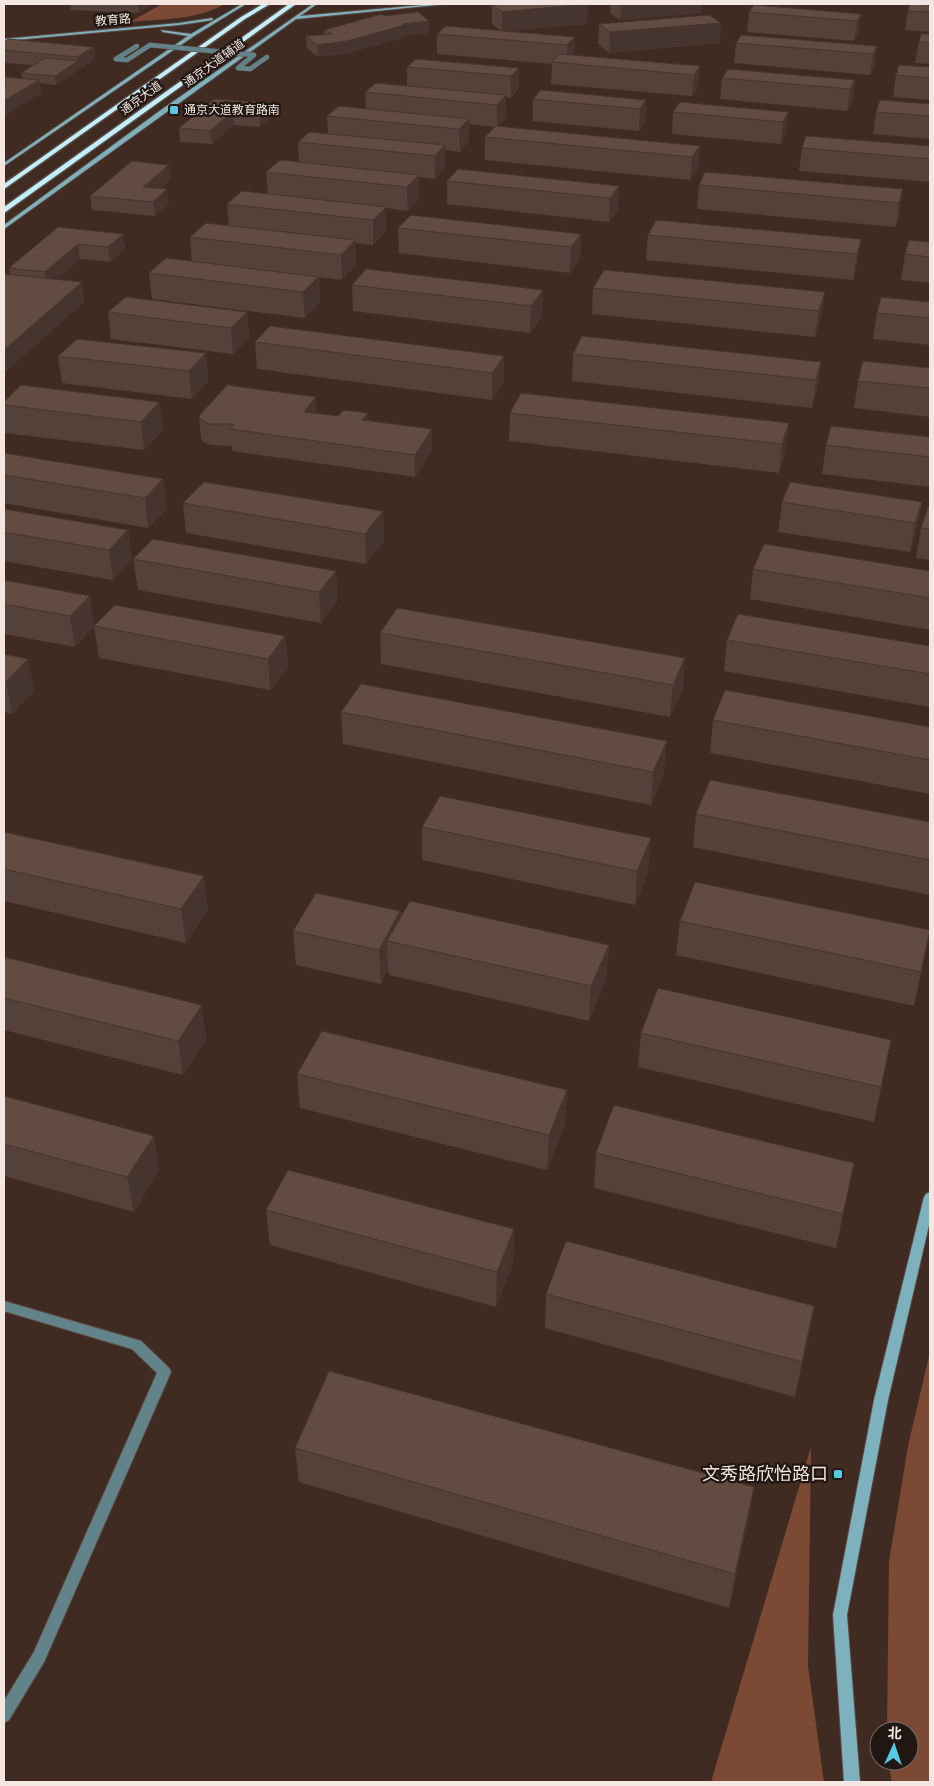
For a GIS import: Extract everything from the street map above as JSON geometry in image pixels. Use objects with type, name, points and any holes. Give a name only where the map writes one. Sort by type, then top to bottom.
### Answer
[{"type":"highway","name":"通京大道","points":[[4,187],[243,18],[267,4]]},
{"type":"highway","name":"通京大道","points":[[4,211],[293,4]]},
{"type":"street","points":[[4,165],[192,35],[244,4]]},
{"type":"street","name":"通京大道辅道","points":[[4,227],[315,4]]},
{"type":"street","points":[[300,14],[398,4]]},
{"type":"street","points":[[293,18],[444,4]]},
{"type":"street","name":"教育路","points":[[4,40],[179,24],[223,16]]},
{"type":"street","name":"教育路","points":[[4,46],[169,31],[192,35]]},
{"type":"street","points":[[137,46],[116,59],[127,60],[150,45],[254,56],[238,68],[250,69],[267,57]]},
{"type":"street","points":[[852,1782],[840,1615],[881,1400],[930,1197]]},
{"type":"street","points":[[4,1306],[136,1345],[164,1372],[39,1657],[4,1715]]},
{"type":"shaded area","points":[[162,4],[225,4],[191,16],[130,22]]},
{"type":"shaded area","points":[[930,1352],[930,1782],[892,1782],[890,1771],[919,1771],[919,1721],[887,1721],[889,1562],[908,1446]]},
{"type":"shaded area","points":[[811,1447],[808,1666],[824,1782],[711,1782]]},
{"type":"building","points":[[492,4],[588,4],[502,12]]},
{"type":"building","points":[[910,4],[930,5],[930,12],[908,11]]},
{"type":"building","points":[[754,5],[861,14],[857,21],[749,12]]},
{"type":"building","points":[[418,12],[429,21],[403,24],[405,25],[347,41],[317,45],[306,36],[332,34],[324,30],[382,14],[385,16]]},
{"type":"building","points":[[709,15],[721,23],[610,32],[599,24]]},
{"type":"building","points":[[446,26],[575,37],[567,45],[437,34]]},
{"type":"building","points":[[921,34],[930,34],[930,43],[919,42]]},
{"type":"building","points":[[741,35],[877,46],[873,54],[736,43]]},
{"type":"building","points":[[8,39],[94,47],[77,57],[4,50],[4,42]]},
{"type":"building","points":[[560,54],[700,66],[694,75],[552,62]]},
{"type":"building","points":[[45,58],[78,61],[55,76],[21,73]]},
{"type":"building","points":[[416,59],[519,68],[511,76],[407,67]]},
{"type":"building","points":[[899,65],[930,67],[930,78],[896,75]]},
{"type":"building","points":[[728,69],[855,80],[850,89],[722,78]]},
{"type":"building","points":[[4,77],[39,80],[4,101],[4,86],[6,85],[4,84]]},
{"type":"building","points":[[376,83],[506,95],[497,105],[365,92]]},
{"type":"building","points":[[541,90],[646,100],[640,109],[533,99]]},
{"type":"building","points":[[214,99],[270,103],[259,113],[233,111],[210,131],[179,128]]},
{"type":"building","points":[[880,100],[930,104],[930,116],[876,112]]},
{"type":"building","points":[[680,102],[788,112],[783,122],[673,112]]},
{"type":"building","points":[[339,106],[469,119],[459,129],[327,116]]},
{"type":"building","points":[[496,126],[700,146],[692,157],[485,137]]},
{"type":"building","points":[[309,132],[445,145],[435,156],[298,142]]},
{"type":"building","points":[[806,136],[930,146],[930,159],[802,148]]},
{"type":"building","points":[[280,160],[419,175],[407,187],[266,172]]},
{"type":"building","points":[[132,161],[169,165],[143,187],[167,189],[153,202],[90,196]]},
{"type":"building","points":[[458,169],[619,186],[610,198],[447,181]]},
{"type":"building","points":[[705,172],[903,189],[899,203],[699,185]]},
{"type":"building","points":[[242,191],[386,207],[373,220],[227,204]]},
{"type":"building","points":[[411,215],[581,234],[571,247],[398,228]]},
{"type":"building","points":[[656,220],[861,239],[857,254],[648,235]]},
{"type":"building","points":[[206,223],[355,240],[341,255],[190,237]]},
{"type":"building","points":[[58,227],[123,234],[108,247],[78,244],[45,272],[9,268]]},
{"type":"building","points":[[909,240],[930,242],[930,257],[905,254]]},
{"type":"building","points":[[166,258],[318,277],[303,292],[149,273]]},
{"type":"building","points":[[366,269],[543,290],[531,306],[352,285]]},
{"type":"building","points":[[604,270],[825,292],[819,311],[593,288]]},
{"type":"building","points":[[4,274],[82,282],[4,350]]},
{"type":"building","points":[[126,297],[247,312],[231,328],[108,312]]},
{"type":"building","points":[[881,297],[930,302],[930,318],[877,313]]},
{"type":"building","points":[[270,326],[504,356],[492,373],[255,342]]},
{"type":"building","points":[[582,336],[821,362],[816,380],[573,354]]},
{"type":"building","points":[[77,339],[206,353],[189,371],[58,356]]},
{"type":"building","points":[[863,361],[930,368],[930,388],[858,381]]},
{"type":"building","points":[[21,385],[159,402],[141,422],[4,405],[4,402]]},
{"type":"building","points":[[227,385],[316,397],[304,412],[338,416],[344,410],[368,413],[362,420],[432,429],[415,455],[230,429],[235,424],[210,424],[201,420],[199,416]]},
{"type":"building","points":[[521,393],[789,423],[782,444],[510,413]]},
{"type":"building","points":[[831,426],[930,437],[930,457],[826,445]]},
{"type":"building","points":[[4,453],[163,479],[145,498],[4,475]]},
{"type":"building","points":[[204,482],[383,511],[365,534],[183,503]]},
{"type":"building","points":[[790,482],[922,502],[915,523],[782,502]]},
{"type":"building","points":[[928,507],[930,507],[930,529],[921,528]]},
{"type":"building","points":[[4,509],[128,530],[109,550],[4,532]]},
{"type":"building","points":[[153,539],[336,571],[319,592],[133,559]]},
{"type":"building","points":[[764,544],[930,571],[930,598],[753,569]]},
{"type":"building","points":[[4,580],[90,596],[70,616],[4,604]]},
{"type":"building","points":[[115,605],[285,636],[268,659],[94,626]]},
{"type":"building","points":[[397,608],[685,658],[673,685],[380,633]]},
{"type":"building","points":[[738,614],[930,646],[930,674],[727,640]]},
{"type":"building","points":[[4,654],[28,659],[6,682],[4,682]]},
{"type":"building","points":[[361,684],[667,741],[653,772],[341,712]]},
{"type":"building","points":[[725,690],[930,727],[930,760],[713,720]]},
{"type":"building","points":[[710,780],[930,822],[930,860],[696,814]]},
{"type":"building","points":[[440,796],[651,838],[637,871],[422,827]]},
{"type":"building","points":[[4,832],[204,876],[181,909],[4,869]]},
{"type":"building","points":[[695,882],[930,930],[921,972],[680,921]]},
{"type":"building","points":[[316,893],[400,911],[379,950],[293,931]]},
{"type":"building","points":[[410,901],[609,945],[591,986],[387,941]]},
{"type":"building","points":[[4,957],[202,1005],[178,1041],[4,998]]},
{"type":"building","points":[[658,988],[891,1040],[881,1087],[641,1033]]},
{"type":"building","points":[[322,1031],[567,1090],[549,1135],[297,1074]]},
{"type":"building","points":[[4,1096],[154,1136],[127,1177],[4,1144]]},
{"type":"building","points":[[614,1105],[854,1163],[843,1214],[596,1153]]},
{"type":"building","points":[[288,1170],[514,1229],[497,1272],[266,1210]]},
{"type":"building","points":[[566,1241],[814,1306],[802,1362],[546,1294]]},
{"type":"building","points":[[329,1371],[754,1487],[735,1574],[295,1448]]},
{"type":"place","name":"通京大道教育路南","points":[[174,110]]},
{"type":"place","name":"文秀路欣怡路口","points":[[838,1474]]}]
